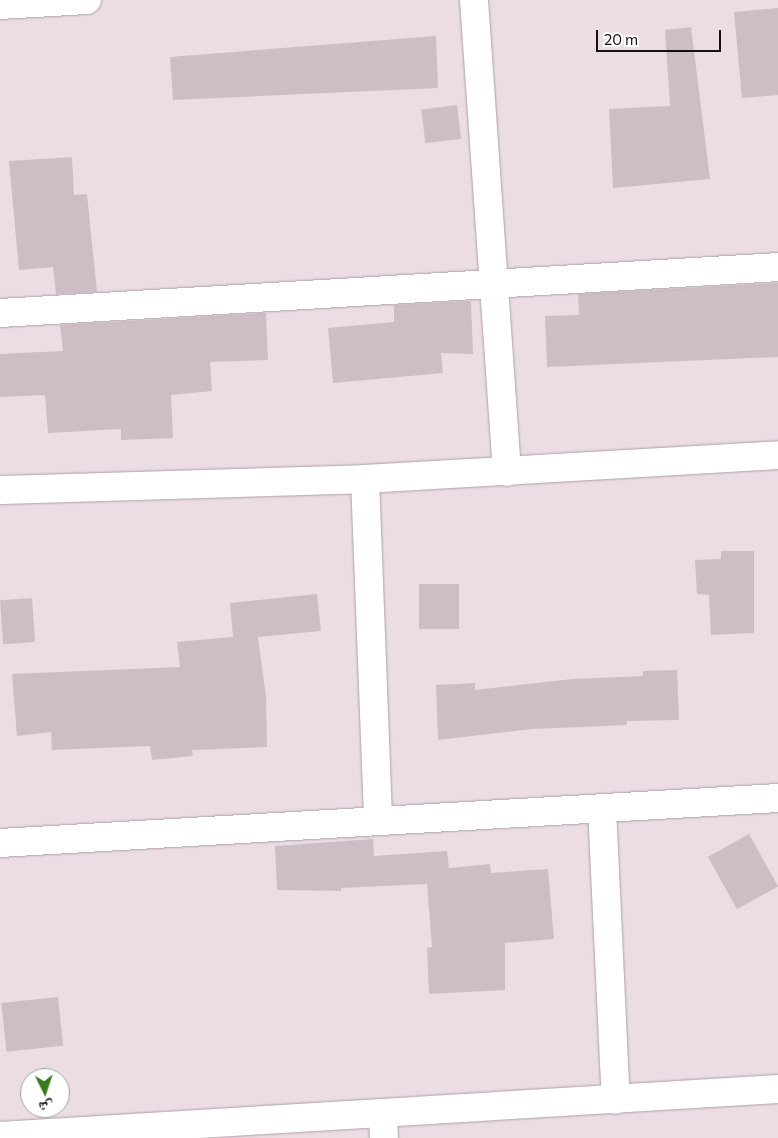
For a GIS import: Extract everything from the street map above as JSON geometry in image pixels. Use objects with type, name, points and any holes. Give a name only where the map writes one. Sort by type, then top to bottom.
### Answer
[{"type":"street","points":[[0,5],[87,0]]},
{"type":"street","points":[[474,0],[507,472]]},
{"type":"street","points":[[0,313],[778,267]]},
{"type":"street","points":[[0,490],[365,479],[778,455]]},
{"type":"street","points":[[365,479],[378,821]]},
{"type":"street","points":[[0,843],[778,798]]},
{"type":"street","points":[[602,808],[616,1100]]},
{"type":"street","points":[[0,1136],[383,1126],[616,1100],[778,1089]]},
{"type":"building","points":[[778,8],[778,95],[742,98],[734,12]]},
{"type":"building","points":[[691,27],[710,179],[613,188],[609,109],[670,106],[665,30]]},
{"type":"building","points":[[436,36],[438,88],[173,100],[170,57]]},
{"type":"building","points":[[457,105],[461,139],[425,143],[421,109]]},
{"type":"building","points":[[72,157],[74,195],[87,194],[97,292],[56,294],[53,267],[19,270],[9,161]]},
{"type":"building","points":[[778,283],[778,357],[547,367],[545,316],[579,315],[578,294]]},
{"type":"building","points":[[471,301],[473,354],[441,353],[443,373],[333,383],[328,328],[394,322],[394,305]]},
{"type":"building","points":[[266,313],[268,360],[210,362],[212,391],[171,395],[173,438],[121,440],[121,429],[48,433],[45,395],[0,397],[0,354],[63,351],[60,325]]},
{"type":"building","points":[[721,551],[754,551],[754,633],[711,635],[709,595],[697,594],[695,560],[721,559]]},
{"type":"building","points":[[419,584],[459,584],[459,629],[419,629]]},
{"type":"building","points":[[317,594],[321,631],[258,637],[266,697],[267,747],[192,750],[193,756],[152,760],[150,746],[52,750],[51,732],[17,736],[12,674],[180,667],[177,642],[233,637],[230,603]]},
{"type":"building","points":[[32,598],[35,642],[3,644],[0,600]]},
{"type":"building","points":[[677,670],[679,720],[627,721],[627,725],[532,729],[438,740],[436,685],[475,683],[475,690],[572,679],[643,676],[643,671]]},
{"type":"building","points":[[749,834],[778,887],[737,909],[708,857]]},
{"type":"building","points":[[373,839],[374,856],[447,851],[449,868],[490,864],[491,873],[548,869],[554,939],[505,943],[505,990],[429,994],[427,948],[432,947],[427,884],[341,888],[341,891],[277,890],[275,846]]},
{"type":"building","points":[[58,997],[63,1046],[6,1052],[1,1003]]}]
